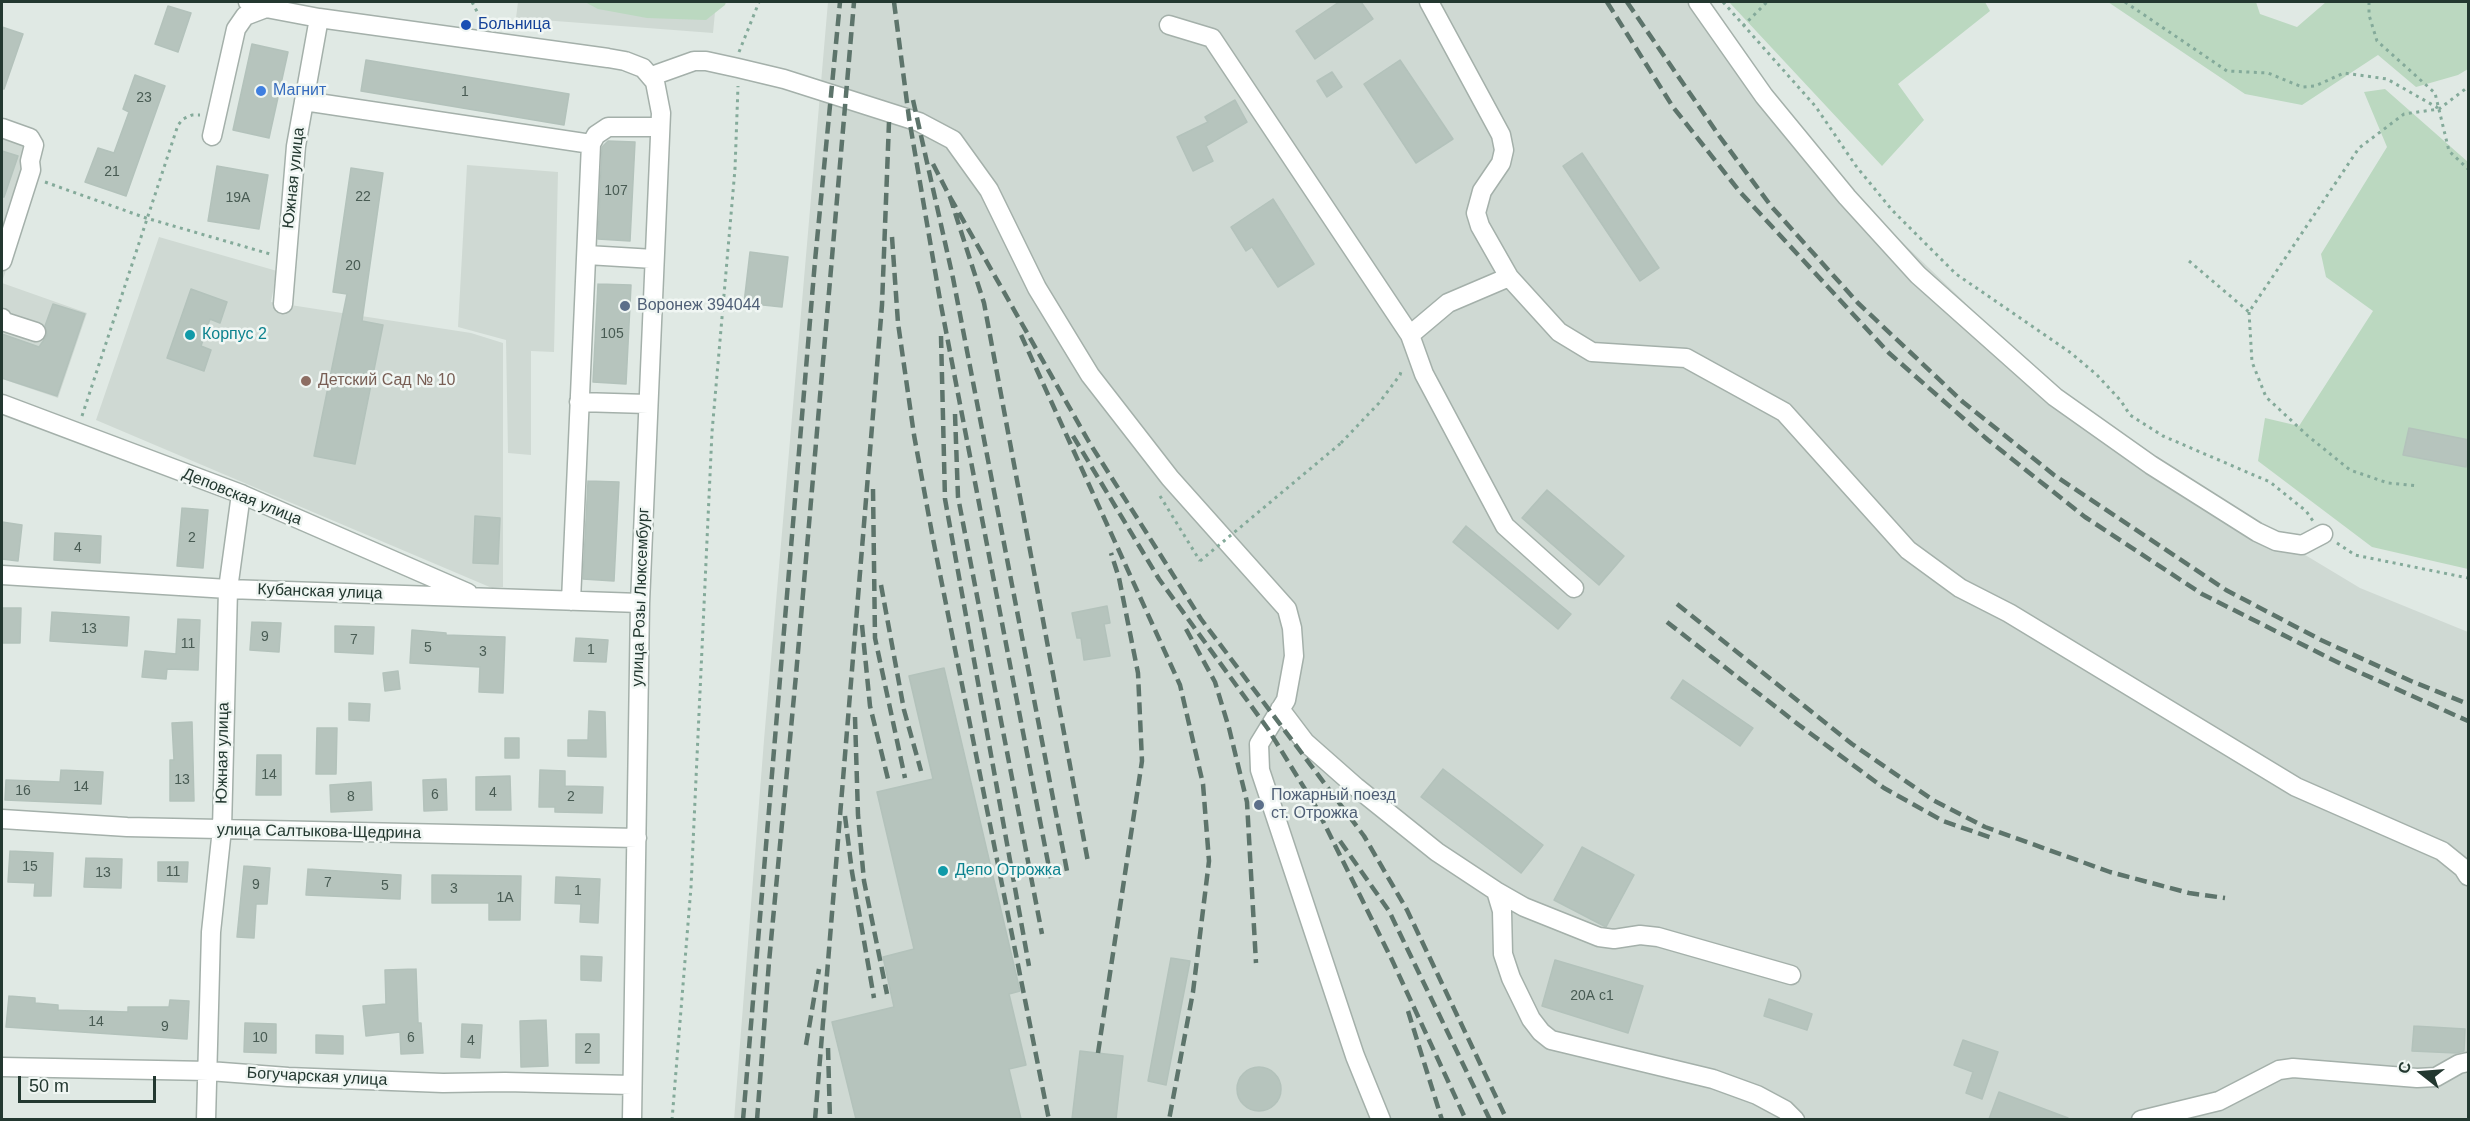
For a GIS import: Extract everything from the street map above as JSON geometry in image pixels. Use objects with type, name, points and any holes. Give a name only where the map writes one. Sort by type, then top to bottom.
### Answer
[{"type":"street","points":[[248,2],[319,18],[608,58],[634,64],[652,76],[694,61],[739,61],[784,79],[919,122],[953,140],[989,190],[1037,288],[1090,375],[1170,478],[1287,609],[1292,628],[1294,656],[1286,700],[1259,744],[1260,770],[1355,1056],[1381,1119]]},
{"type":"street","points":[[1429,2],[1501,135],[1504,150],[1501,163],[1482,190],[1476,213],[1480,226],[1509,277],[1559,332],[1592,352],[1686,358],[1784,412],[1908,550],[1960,588],[2009,613],[2296,787],[2442,851],[2469,876]]},
{"type":"street","points":[[1698,2],[1764,96],[1855,206],[1918,275],[2055,397],[2151,465],[2257,532],[2276,541],[2302,545],[2323,534]]},
{"type":"street","points":[[212,136],[236,28],[245,16],[267,5]]},
{"type":"street","name":"Южная улица","points":[[283,304],[296,146],[319,18]]},
{"type":"street","points":[[1169,25],[1212,38],[1410,335],[1424,374],[1505,525],[1574,588]]},
{"type":"street","name":"улица Розы Люксембург","points":[[632,1119],[640,603],[660,127],[658,91],[652,76]]},
{"type":"street","points":[[304,100],[591,144]]},
{"type":"street","points":[[571,601],[591,144],[596,135],[608,127],[660,127]]},
{"type":"street","points":[[2,128],[30,138],[34,142],[29,177],[2,261]]},
{"type":"street","points":[[587,255],[654,259]]},
{"type":"street","points":[[1410,335],[1448,303],[1509,277]]},
{"type":"street","points":[[2,318],[2,321],[36,332]]},
{"type":"street","points":[[579,402],[648,404]]},
{"type":"street","name":"Деповская улица","points":[[2,404],[241,494],[478,597]]},
{"type":"street","name":"Южная улица","points":[[206,1119],[211,932],[222,829],[228,589],[241,494]]},
{"type":"street","name":"Кубанская улица","points":[[2,575],[228,589],[640,603]]},
{"type":"street","points":[[1280,709],[1305,742],[1356,787],[1437,852],[1524,907],[1599,937],[1614,939],[1640,935],[1658,937],[1791,975]]},
{"type":"street","name":"улица Салтыкова-Щедрина","points":[[2,819],[127,827],[637,838]]},
{"type":"street","points":[[1496,891],[1502,911],[1503,954],[1511,978],[1531,1019],[1551,1040],[1713,1079],[1757,1095],[1785,1110],[1795,1119]]},
{"type":"street","points":[[2141,1119],[2219,1101],[2279,1070],[2293,1068],[2417,1078],[2436,1077],[2459,1064],[2469,1062]]},
{"type":"street","name":"Богучарская улица","points":[[2,1067],[209,1071],[288,1077],[443,1083],[632,1085]]},
{"type":"path","points":[[472,2],[484,25]]},
{"type":"path","points":[[672,1119],[691,888],[712,432],[735,169],[739,61],[759,2]]},
{"type":"path","points":[[1723,2],[1816,107],[1856,166],[1892,210],[1956,274],[2089,368],[2121,401],[2130,415],[2163,436],[2270,482],[2306,511],[2323,534],[2355,555],[2469,578]]},
{"type":"path","points":[[1743,26],[1767,2]]},
{"type":"path","points":[[2125,2],[2228,71],[2268,73],[2302,87],[2315,86],[2344,73],[2387,79],[2439,108]]},
{"type":"path","points":[[2368,2],[2369,15],[2377,41],[2435,93],[2449,151],[2469,169]]},
{"type":"path","points":[[2418,486],[2388,483],[2350,470],[2308,436],[2266,397],[2252,362],[2249,312],[2359,148],[2404,114],[2439,108],[2469,87]]},
{"type":"path","points":[[76,432],[178,125],[183,118],[192,115],[217,116]]},
{"type":"path","points":[[29,177],[146,218],[287,258]]},
{"type":"path","points":[[2189,261],[2249,312]]},
{"type":"path","points":[[1156,490],[1200,561],[1341,443],[1379,403],[1400,375],[1402,365]]},
{"type":"shaded area","points":[[518,2],[716,2],[713,33],[516,18]]},
{"type":"shaded area","points":[[828,2],[1703,2],[1853,195],[2056,390],[2194,488],[2360,588],[2468,632],[2468,1119],[734,1120],[764,740]]},
{"type":"shaded area","points":[[2,126],[44,140],[35,165],[41,167],[2,282]]},
{"type":"shaded area","points":[[467,165],[558,172],[554,352],[531,351],[531,455],[508,453],[506,340],[458,327]]},
{"type":"shaded area","name":"Детский Сад № 10","points":[[159,237],[277,271],[271,302],[471,333],[503,343],[503,587],[492,588],[96,420]]},
{"type":"shaded area","points":[[2,283],[87,313],[58,398],[2,379]]},
{"type":"green space","points":[[585,2],[726,2],[706,20],[647,18],[598,9]]},
{"type":"green space","points":[[1729,2],[1985,2],[1990,11],[1898,84],[1924,120],[1882,166]]},
{"type":"green space","points":[[2108,2],[2256,2],[2260,14],[2297,27],[2326,2],[2468,2],[2468,69],[2458,75],[2416,87],[2378,55],[2302,105],[2245,94]]},
{"type":"green space","points":[[2385,89],[2468,162],[2468,569],[2372,547],[2258,461],[2265,418],[2299,426],[2373,311],[2326,277],[2321,254],[2387,147],[2364,92]]},
{"type":"building","points":[[1339,2],[1361,2],[1373,19],[1315,59],[1296,31]]},
{"type":"building","points":[[168,6],[191,13],[178,52],[155,44]]},
{"type":"building","points":[[2,27],[23,34],[4,89],[2,89]]},
{"type":"building","name":"Магнит","points":[[252,44],[288,52],[269,138],[233,130]]},
{"type":"building","points":[[366,60],[569,94],[564,125],[361,91]]},
{"type":"building","points":[[1400,60],[1453,139],[1416,163],[1364,84]]},
{"type":"building","points":[[1332,72],[1342,87],[1327,97],[1317,81]]},
{"type":"building","points":[[135,75],[165,86],[126,196],[85,182],[98,148],[114,153],[129,112],[123,109]]},
{"type":"building","points":[[1235,100],[1247,122],[1206,146],[1213,161],[1193,171],[1177,137],[1208,122],[1205,117]]},
{"type":"building","points":[[608,141],[635,142],[630,241],[598,239],[602,147]]},
{"type":"building","points":[[2,151],[18,156],[4,197],[2,197]]},
{"type":"building","points":[[1582,153],[1659,268],[1640,281],[1563,166]]},
{"type":"building","points":[[217,166],[268,175],[259,229],[208,221]]},
{"type":"building","points":[[351,168],[383,173],[362,321],[383,325],[355,464],[314,456],[347,294],[333,292]]},
{"type":"building","points":[[1273,199],[1314,264],[1278,287],[1252,247],[1246,251],[1231,227]]},
{"type":"building","points":[[750,252],[788,257],[782,307],[744,303]]},
{"type":"building","points":[[598,284],[631,285],[626,384],[593,382]]},
{"type":"building","name":"Корпус 2","points":[[191,289],[227,302],[220,323],[210,319],[201,346],[211,350],[204,371],[167,358]]},
{"type":"building","points":[[53,304],[85,314],[57,396],[2,378],[2,334],[39,347],[47,335],[45,326]]},
{"type":"building","points":[[2409,428],[2469,440],[2466,467],[2403,455]]},
{"type":"building","points":[[588,481],[619,482],[614,581],[583,579]]},
{"type":"building","points":[[1547,490],[1624,556],[1599,585],[1522,518]]},
{"type":"building","points":[[182,508],[208,510],[203,568],[177,566]]},
{"type":"building","points":[[475,516],[500,518],[498,564],[473,563]]},
{"type":"building","points":[[2,522],[22,525],[18,561],[2,559]]},
{"type":"building","points":[[1466,526],[1571,614],[1558,629],[1453,542]]},
{"type":"building","points":[[55,533],[101,536],[100,563],[54,560]]},
{"type":"building","points":[[1107,606],[1110,623],[1104,624],[1110,656],[1084,660],[1081,638],[1077,638],[1072,613]]},
{"type":"building","points":[[2,608],[21,608],[20,643],[2,643]]},
{"type":"building","points":[[52,612],[129,617],[127,646],[50,641]]},
{"type":"building","points":[[178,619],[200,620],[198,670],[167,669],[166,679],[142,677],[145,651],[176,654]]},
{"type":"building","points":[[252,622],[281,623],[279,652],[250,650]]},
{"type":"building","points":[[335,626],[374,627],[373,654],[335,652]]},
{"type":"building","points":[[412,630],[446,633],[446,635],[505,637],[503,693],[479,692],[480,667],[410,663]]},
{"type":"building","points":[[576,638],[608,640],[606,662],[574,661]]},
{"type":"building","name":"Депо Отрожка","points":[[944,668],[1020,991],[1009,994],[1026,1065],[1009,1069],[1021,1119],[856,1119],[832,1022],[894,1007],[883,957],[914,949],[877,792],[933,779],[909,676]]},
{"type":"building","points":[[398,671],[400,689],[385,691],[383,673]]},
{"type":"building","points":[[1683,680],[1753,728],[1740,746],[1671,698]]},
{"type":"building","points":[[349,703],[370,704],[369,721],[349,720]]},
{"type":"building","points":[[589,711],[605,712],[606,757],[568,756],[568,740],[588,740]]},
{"type":"building","points":[[192,722],[194,801],[170,801],[170,760],[174,760],[172,723]]},
{"type":"building","points":[[317,728],[337,728],[336,774],[316,774]]},
{"type":"building","points":[[505,738],[519,738],[519,758],[505,758]]},
{"type":"building","points":[[257,755],[281,755],[281,795],[256,795]]},
{"type":"building","points":[[1443,769],[1543,845],[1521,873],[1421,797]]},
{"type":"building","points":[[61,770],[103,772],[101,804],[5,800],[6,780],[60,782]]},
{"type":"building","points":[[540,770],[565,771],[565,786],[603,787],[602,813],[555,812],[555,807],[539,807]]},
{"type":"building","points":[[510,776],[511,810],[476,810],[476,777]]},
{"type":"building","points":[[446,779],[447,810],[424,811],[423,780]]},
{"type":"building","points":[[371,782],[372,810],[331,812],[330,785]]},
{"type":"building","points":[[1582,847],[1634,875],[1606,927],[1554,900]]},
{"type":"building","points":[[10,851],[53,853],[51,896],[34,896],[35,883],[8,882]]},
{"type":"building","points":[[86,858],[122,859],[121,888],[84,887]]},
{"type":"building","points":[[158,862],[188,862],[187,882],[158,881]]},
{"type":"building","points":[[244,866],[270,868],[267,904],[256,904],[254,938],[237,937]]},
{"type":"building","points":[[308,869],[401,875],[400,899],[306,895]]},
{"type":"building","points":[[432,875],[521,876],[520,920],[489,920],[489,903],[432,903]]},
{"type":"building","points":[[556,877],[600,879],[598,923],[580,922],[581,904],[555,903]]},
{"type":"building","points":[[581,956],[602,957],[601,981],[581,980]]},
{"type":"building","points":[[1171,958],[1190,961],[1166,1085],[1148,1081]]},
{"type":"building","points":[[1555,960],[1643,986],[1628,1033],[1542,1006]]},
{"type":"building","points":[[416,969],[418,1023],[421,1023],[423,1053],[401,1054],[400,1032],[366,1036],[363,1006],[386,1004],[385,970]]},
{"type":"building","points":[[9,996],[35,998],[35,1003],[58,1005],[58,1010],[128,1012],[128,1007],[169,1007],[170,1000],[189,1001],[187,1039],[6,1027]]},
{"type":"building","points":[[1769,999],[1812,1014],[1807,1030],[1764,1016]]},
{"type":"building","points":[[546,1020],[548,1066],[521,1067],[520,1021]]},
{"type":"building","points":[[245,1023],[276,1024],[276,1053],[244,1052]]},
{"type":"building","points":[[462,1024],[482,1025],[480,1058],[461,1057]]},
{"type":"building","points":[[2414,1026],[2465,1029],[2464,1051],[2456,1053],[2412,1051]]},
{"type":"building","points":[[576,1034],[599,1034],[599,1063],[576,1063]]},
{"type":"building","points":[[316,1035],[343,1036],[343,1054],[316,1053]]},
{"type":"building","points":[[1963,1040],[1998,1052],[1982,1099],[1966,1093],[1973,1072],[1954,1065]]},
{"type":"building","points":[[1080,1051],[1123,1056],[1116,1119],[1072,1119]]},
{"type":"building","points":[[1259,1067],[1274,1074],[1281,1089],[1274,1104],[1259,1111],[1244,1104],[1237,1089],[1244,1074]]},
{"type":"building","points":[[1999,1092],[2068,1118],[2068,1119],[1989,1119]]},
{"type":"railway","points":[[743,1120],[815,261],[840,2]]},
{"type":"railway","points":[[757,1120],[854,2]]},
{"type":"railway","points":[[894,2],[909,118],[940,300],[1051,878]]},
{"type":"railway","points":[[1607,2],[1673,107],[1740,192],[1889,353],[1988,440],[2085,517],[2202,594],[2341,664],[2468,721]]},
{"type":"railway","points":[[1627,2],[1720,137],[1771,206],[1858,303],[1963,402],[2054,475],[2226,590],[2321,640],[2468,704]]},
{"type":"railway","points":[[913,100],[953,278],[1067,871]]},
{"type":"railway","points":[[815,1120],[882,305],[889,122]]},
{"type":"railway","points":[[933,164],[950,197],[984,303],[1088,862]]},
{"type":"railway","points":[[950,197],[1089,442],[1201,619],[1364,836],[1407,910],[1507,1120]]},
{"type":"railway","points":[[892,237],[898,323],[914,435],[1049,1120]]},
{"type":"railway","points":[[1021,335],[1180,685],[1203,784],[1209,861],[1193,992],[1169,1120]]},
{"type":"railway","points":[[941,336],[945,499],[1029,966]]},
{"type":"railway","points":[[955,414],[958,497],[1042,934]]},
{"type":"railway","points":[[1073,436],[1159,579],[1268,729],[1316,807],[1392,960],[1466,1120]]},
{"type":"railway","points":[[873,489],[875,638],[905,778]]},
{"type":"railway","points":[[1098,1053],[1142,761],[1138,673],[1119,578],[1111,553]]},
{"type":"railway","points":[[881,585],[904,710],[921,771]]},
{"type":"railway","points":[[1677,604],[1852,744],[1933,800],[1985,827],[2110,872],[2189,893],[2225,898]]},
{"type":"railway","points":[[1667,622],[1884,788],[1943,821],[1995,839]]},
{"type":"railway","points":[[862,625],[870,706],[888,779]]},
{"type":"railway","points":[[1186,629],[1215,682],[1247,802],[1256,963]]},
{"type":"railway","points":[[855,717],[858,815],[864,881],[887,994]]},
{"type":"railway","points":[[845,816],[852,872],[874,998]]},
{"type":"railway","points":[[1340,841],[1389,911],[1490,1120]]},
{"type":"railway","points":[[806,1045],[819,969]]},
{"type":"railway","points":[[1408,1011],[1442,1120]]},
{"type":"railway","points":[[828,1048],[830,1120]]},
{"type":"place","name":"Больница","points":[[466,25]]},
{"type":"place","name":"Магнит","points":[[261,91]]},
{"type":"place","name":"Воронеж 394044","points":[[625,306]]},
{"type":"place","name":"Корпус 2","points":[[190,335]]},
{"type":"place","name":"Детский Сад № 10","points":[[306,381]]},
{"type":"place","name":"Пожарный поезд ст. Отрожка","points":[[1259,805]]},
{"type":"place","name":"Депо Отрожка","points":[[943,871]]}]
